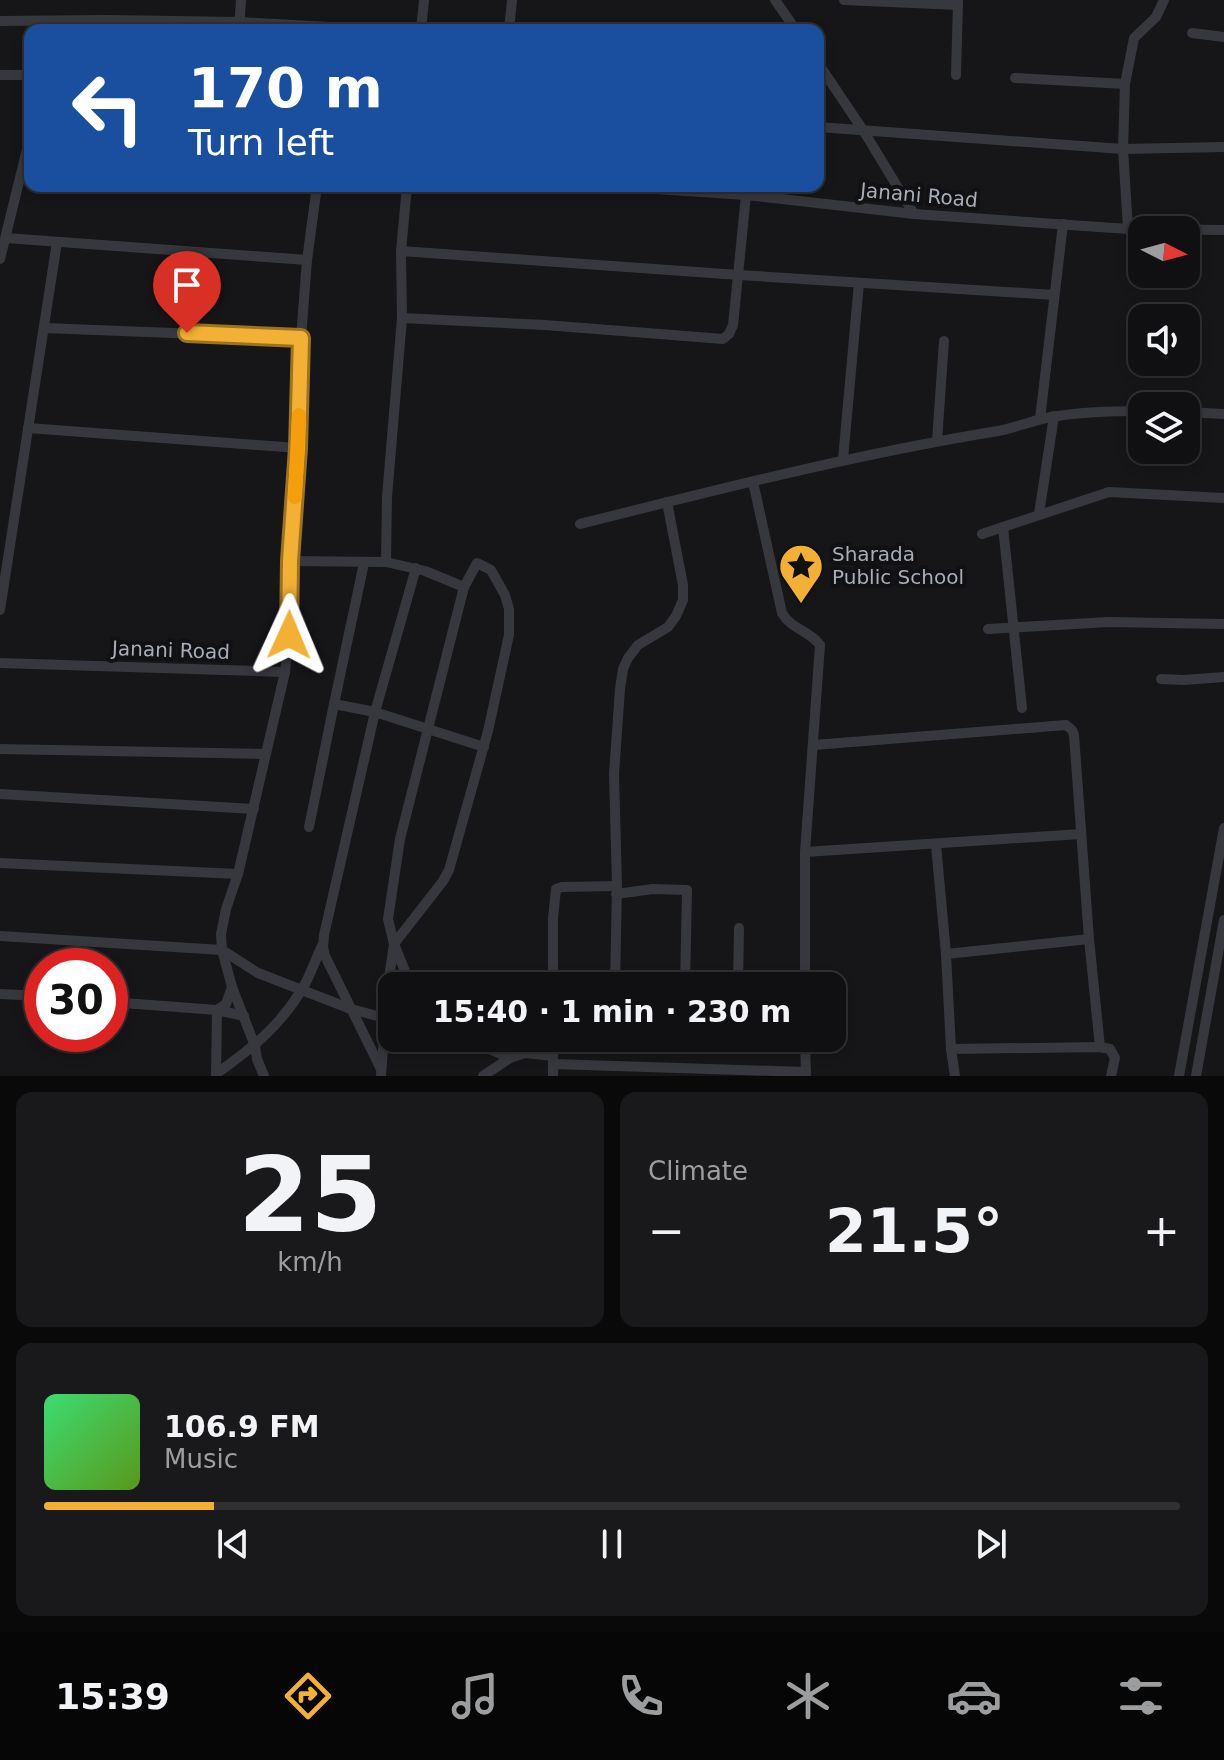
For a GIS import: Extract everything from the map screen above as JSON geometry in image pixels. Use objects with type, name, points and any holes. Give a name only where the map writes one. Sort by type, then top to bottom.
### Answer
[{"type":"street","points":[[239,24],[241,0]]},
{"type":"street","points":[[422,24],[424,0]]},
{"type":"street","points":[[510,24],[512,0]]},
{"type":"street","points":[[775,0],[792,24]]},
{"type":"street","points":[[844,0],[958,3],[956,75]]},
{"type":"street","points":[[1128,229],[1123,149],[1125,84],[1134,38],[1156,17],[1164,0]]},
{"type":"street","points":[[0,21],[143,24]]},
{"type":"street","points":[[1192,33],[1224,37]]},
{"type":"street","points":[[824,72],[914,214]]},
{"type":"street","points":[[0,75],[24,75]]},
{"type":"street","points":[[1015,78],[1125,84]]},
{"type":"street","points":[[824,127],[1123,149],[1224,147]]},
{"type":"street","points":[[0,259],[24,168]]},
{"type":"street","points":[[264,1076],[232,987],[221,934],[285,672],[301,338],[316,192]]},
{"type":"street","points":[[386,562],[387,497],[402,318],[401,251],[406,192]]},
{"type":"street","name":"Janani Road","points":[[701,192],[914,214],[1128,229]]},
{"type":"street","points":[[402,318],[723,339],[733,325],[746,195]]},
{"type":"street","points":[[1040,419],[1063,224]]},
{"type":"street","name":"Janani Road","points":[[1200,230],[1224,230]]},
{"type":"street","points":[[6,238],[307,260]]},
{"type":"street","points":[[0,610],[57,242]]},
{"type":"street","points":[[401,251],[1054,295]]},
{"type":"street","points":[[843,459],[859,283]]},
{"type":"street","points":[[44,328],[301,338]]},
{"type":"street","points":[[937,441],[944,341]]},
{"type":"street","points":[[580,524],[843,459],[1013,428],[1054,416],[1128,411]]},
{"type":"street","points":[[1200,413],[1224,414]]},
{"type":"street","points":[[1039,514],[1054,416]]},
{"type":"street","points":[[28,428],[298,448]]},
{"type":"street","points":[[753,482],[782,613],[791,624],[813,636],[820,645],[805,852],[805,972]]},
{"type":"street","points":[[982,534],[1109,492],[1224,498]]},
{"type":"street","points":[[615,972],[614,774],[623,669],[638,645],[668,627],[683,600],[683,585],[667,502]]},
{"type":"street","points":[[1003,527],[1022,708]]},
{"type":"street","points":[[290,561],[386,562],[416,568],[464,587]]},
{"type":"street","points":[[309,827],[364,563]]},
{"type":"street","points":[[391,972],[394,944],[449,870],[484,747],[509,635],[509,609],[505,595],[491,570],[477,563],[464,587],[400,839],[388,919],[394,944],[405,972]]},
{"type":"street","points":[[381,1073],[325,956],[324,935],[375,712],[416,568]]},
{"type":"street","points":[[988,629],[1108,622],[1224,624]]},
{"type":"street","name":"Janani Road","points":[[0,663],[285,672]]},
{"type":"street","points":[[1161,679],[1224,677]]},
{"type":"street","points":[[334,704],[375,712],[484,747]]},
{"type":"street","points":[[814,745],[1066,725],[1072,730],[1100,1047]]},
{"type":"street","points":[[0,749],[265,754]]},
{"type":"street","points":[[0,794],[254,809]]},
{"type":"street","points":[[1179,1076],[1224,828]]},
{"type":"street","points":[[805,852],[1081,834]]},
{"type":"street","points":[[936,845],[955,1076]]},
{"type":"street","points":[[0,863],[238,874]]},
{"type":"street","points":[[553,972],[556,889],[562,887],[687,890],[685,972]]},
{"type":"street","points":[[1196,1076],[1224,920]]},
{"type":"street","points":[[738,972],[739,928]]},
{"type":"street","points":[[0,936],[222,950],[258,973],[351,1009],[378,1016]]},
{"type":"street","points":[[946,954],[1089,939]]},
{"type":"street","points":[[216,1075],[255,1046],[276,1025],[302,989],[324,942]]},
{"type":"street","points":[[217,1010],[226,1004],[232,987]]},
{"type":"street","points":[[0,994],[24,995]]},
{"type":"street","points":[[128,1003],[217,1010],[244,1016]]},
{"type":"street","points":[[216,1075],[217,1010]]},
{"type":"street","points":[[951,1049],[1100,1047],[1110,1049],[1115,1058],[1111,1076]]},
{"type":"street","points":[[381,1073],[383,1052]]},
{"type":"street","points":[[496,1052],[510,1058]]},
{"type":"street","points":[[483,1076],[510,1058],[525,1053],[553,1065],[806,1074],[805,1052]]},
{"type":"slow traffic","points":[[295,497],[299,415]]},
{"type":"place","name":"Sharada Public School","points":[[801,605]]},
{"type":"route","points":[[187,333],[301,338],[289,635]]}]
